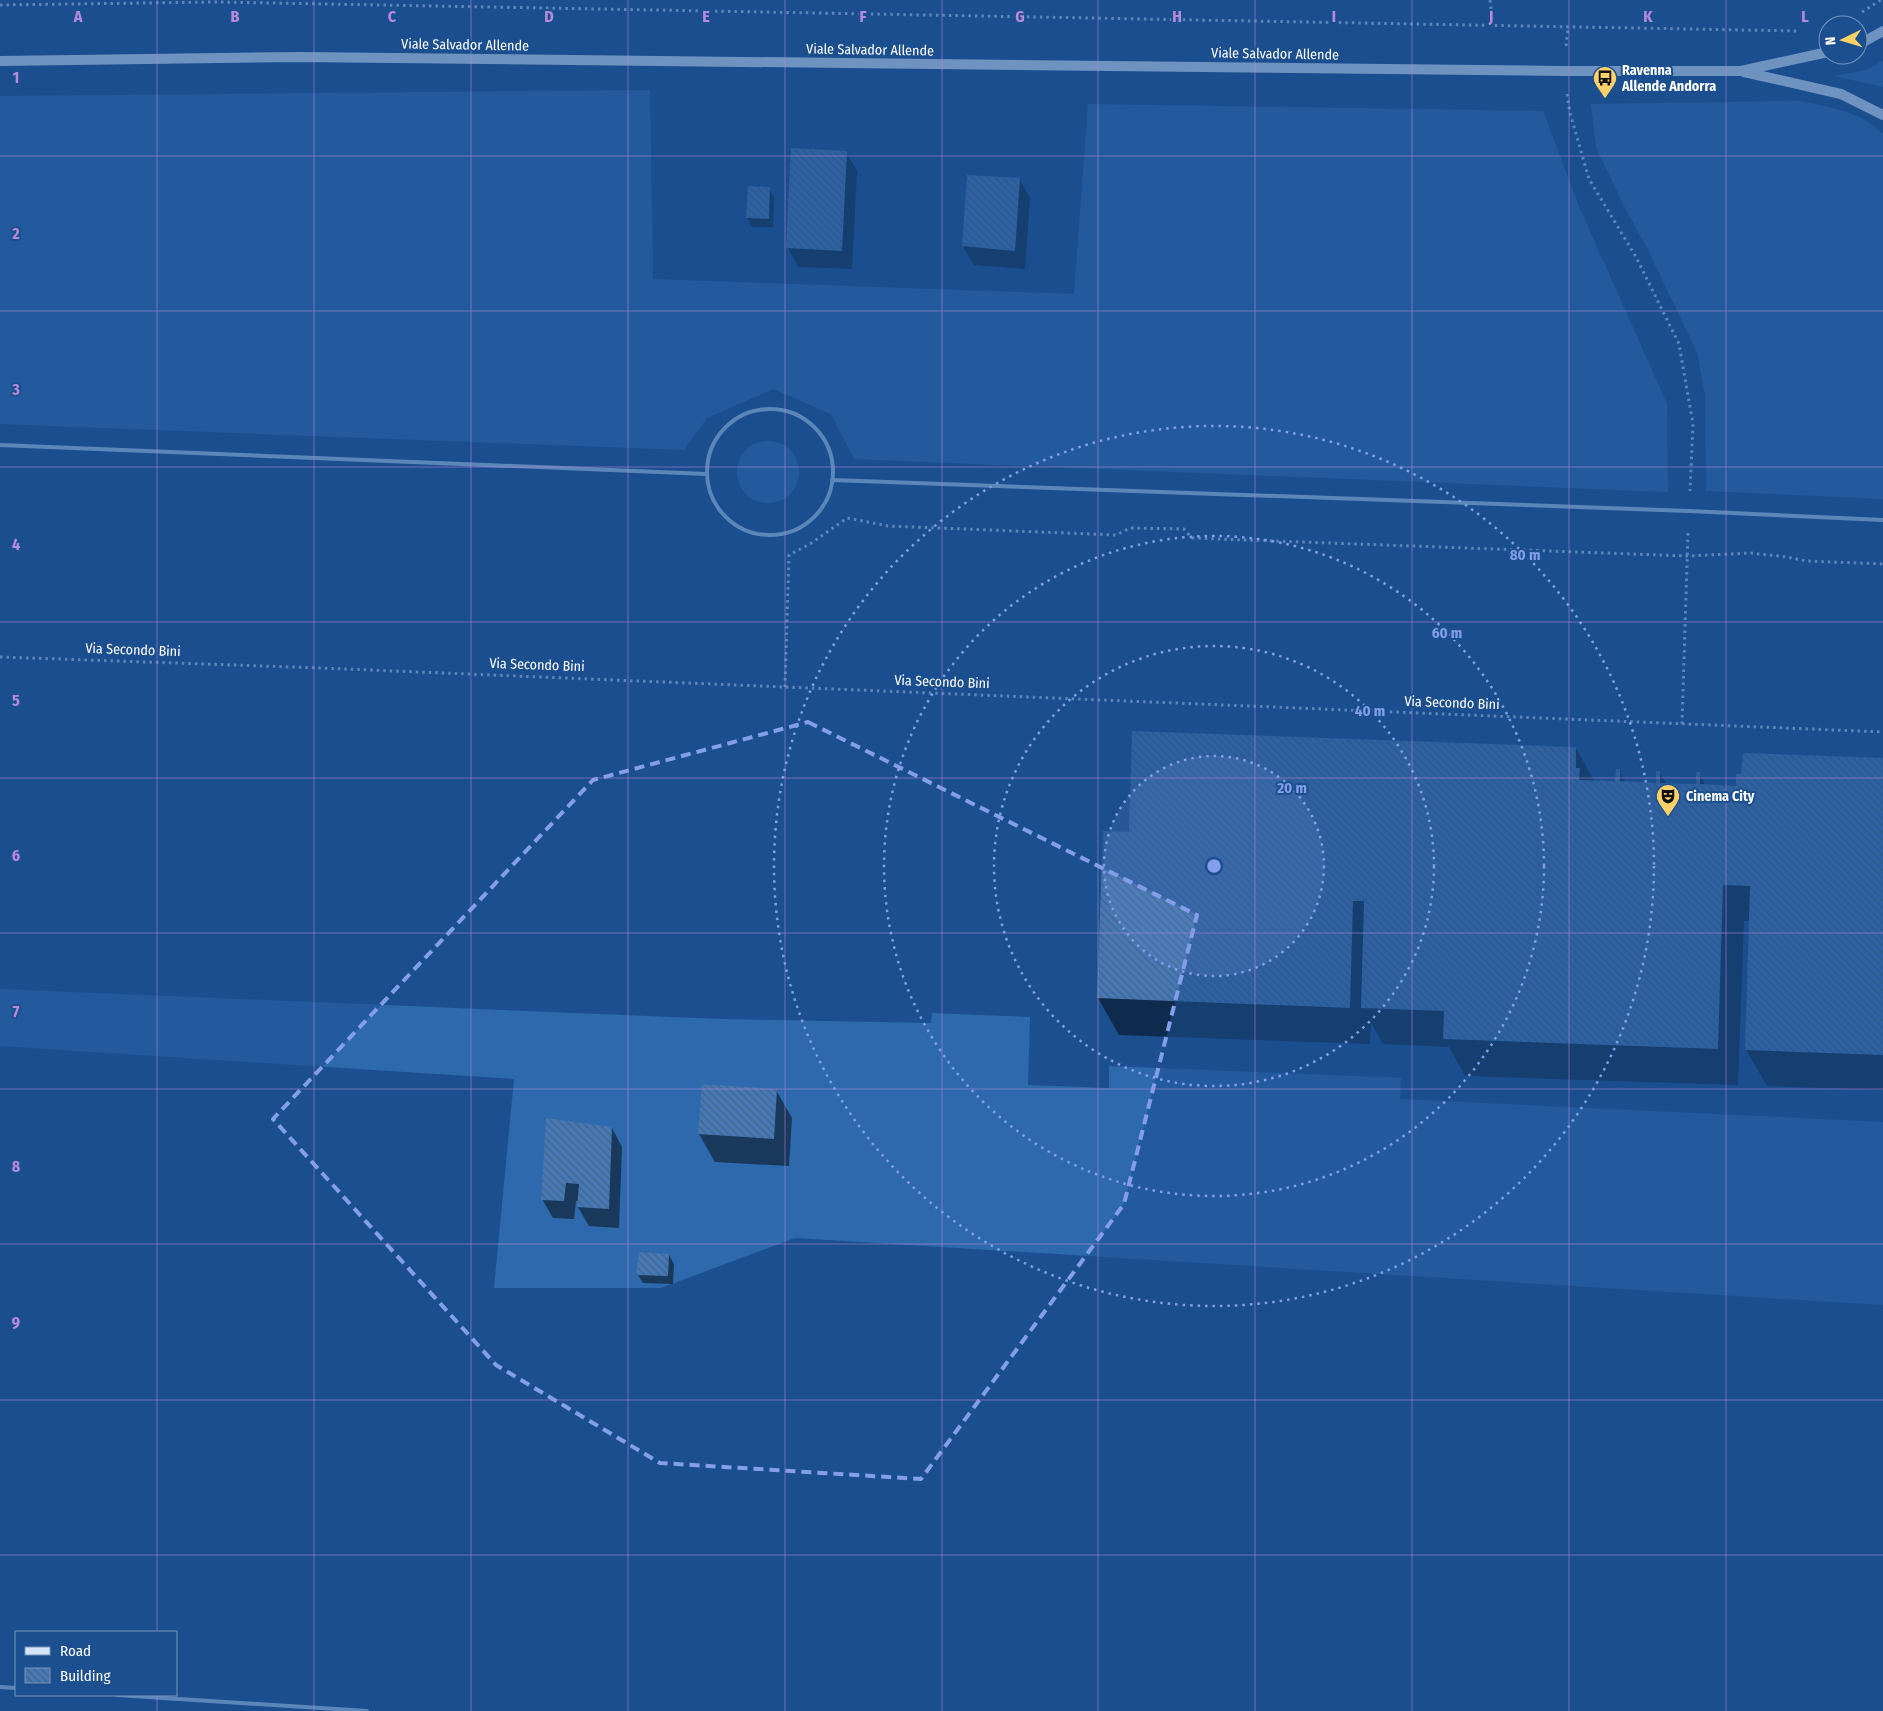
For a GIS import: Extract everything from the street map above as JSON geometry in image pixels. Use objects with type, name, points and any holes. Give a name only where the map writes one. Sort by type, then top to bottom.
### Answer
[{"type":"main road","points":[[1868,39],[1883,31]]},
{"type":"main road","name":"Viale Salvador Allende","points":[[0,61],[300,57],[1563,72],[1740,71],[1818,54]]},
{"type":"main road","name":"Viale Salvador Allende","points":[[1740,71],[1841,94],[1883,115]]},
{"type":"lane","points":[[773,409],[793,413],[811,424],[824,440],[832,459],[832,480],[827,498],[817,514],[803,526],[786,533],[767,535],[748,531],[732,523],[719,509],[710,493],[707,474],[709,454],[719,435],[733,420],[752,411],[773,409]]},
{"type":"lane","points":[[0,445],[707,474]]},
{"type":"lane","points":[[832,480],[1689,511],[1883,520]]},
{"type":"lane","points":[[0,1687],[15,1688]]},
{"type":"lane","points":[[133,1696],[367,1711]]},
{"type":"path","points":[[1490,0],[1493,26]]},
{"type":"path","points":[[0,5],[215,1],[1801,32]]},
{"type":"path","points":[[1568,27],[1563,72],[1570,114],[1589,179],[1636,257],[1679,344],[1693,424],[1682,724]]},
{"type":"path","points":[[785,687],[789,554],[810,544],[847,518],[888,526],[1116,535],[1130,528],[1184,529],[1192,538],[1687,556],[1752,554],[1787,556],[1806,560],[1883,564]]},
{"type":"path","name":"Via Secondo Bini","points":[[0,657],[1883,732]]},
{"type":"highlighted area","points":[[808,722],[1197,915],[1124,1204],[921,1479],[660,1463],[496,1365],[273,1119],[593,780]]},
{"type":"shaded area","points":[[1883,61],[1883,87],[1835,76],[1866,70]]},
{"type":"shaded area","points":[[650,90],[653,279],[1074,294],[1088,104],[1543,111],[1580,209],[1667,404],[1668,492],[854,459],[831,414],[773,389],[707,418],[684,450],[0,424],[0,96]]},
{"type":"shaded area","points":[[1798,101],[1833,108],[1855,115],[1875,126],[1883,134],[1883,499],[1706,491],[1705,394],[1697,352],[1596,147],[1591,104]]},
{"type":"shaded area","points":[[768,441],[780,444],[790,450],[796,460],[799,472],[796,484],[790,494],[780,500],[768,503],[756,500],[746,494],[740,484],[737,472],[740,460],[746,450],[756,444]]},
{"type":"shaded area","points":[[0,989],[721,1019],[931,1023],[932,1013],[1030,1017],[1028,1085],[1109,1088],[1109,1066],[1401,1078],[1400,1099],[1883,1122],[1883,1305],[795,1238],[661,1288],[494,1288],[514,1079],[0,1046]]},
{"type":"building","points":[[791,148],[847,151],[842,251],[786,248]]},
{"type":"building","points":[[967,175],[1020,178],[1015,251],[962,246]]},
{"type":"building","points":[[748,186],[770,187],[769,219],[746,218]]},
{"type":"building","points":[[1132,731],[1576,747],[1576,768],[1580,768],[1579,780],[1615,781],[1616,769],[1620,769],[1620,781],[1656,783],[1656,771],[1660,771],[1660,783],[1696,784],[1696,772],[1700,772],[1700,784],[1736,786],[1736,774],[1741,774],[1743,753],[1883,758],[1883,1055],[1745,1050],[1750,886],[1723,885],[1718,1049],[1443,1039],[1444,1011],[1361,1008],[1364,901],[1353,901],[1350,1008],[1097,998],[1103,831],[1129,832]]},
{"type":"building","points":[[702,1084],[777,1089],[774,1139],[698,1134]]},
{"type":"building","points":[[546,1118],[612,1127],[609,1209],[577,1207],[579,1184],[566,1183],[564,1201],[541,1200]]},
{"type":"building","points":[[639,1252],[669,1254],[668,1276],[636,1275]]},
{"type":"place","name":"Ravenna Allende Andorra","points":[[1605,99]]},
{"type":"place","name":"Cinema City","points":[[1668,817]]}]
